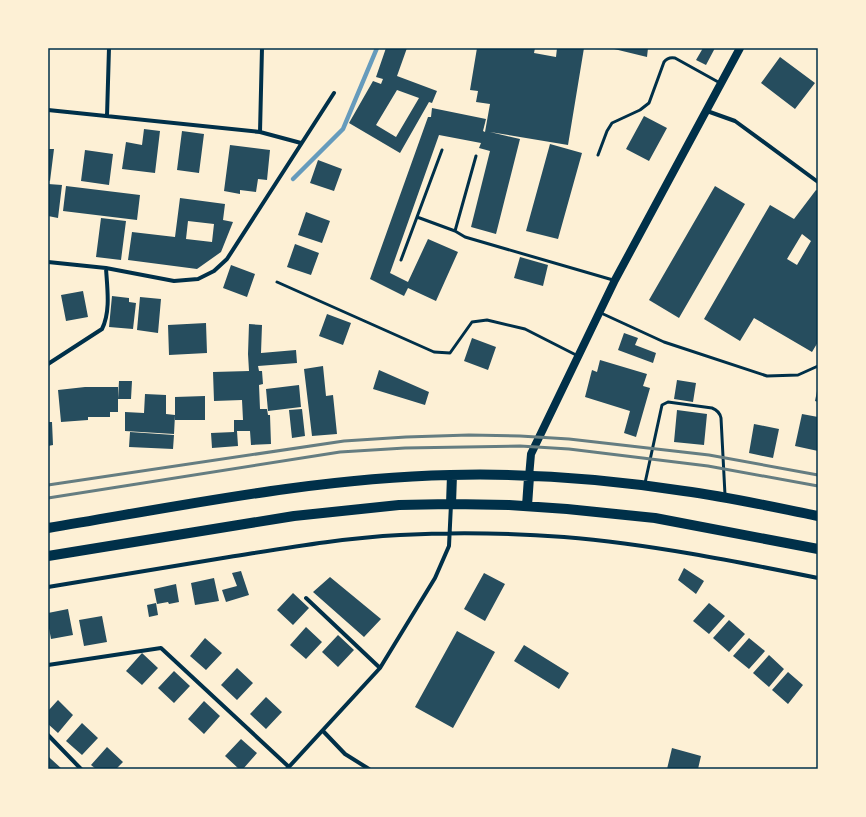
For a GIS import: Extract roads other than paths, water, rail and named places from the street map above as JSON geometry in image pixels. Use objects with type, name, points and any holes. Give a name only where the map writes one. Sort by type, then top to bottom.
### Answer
[{"type":"main road","points":[[527,506],[531,454],[615,280],[740,48]]},
{"type":"main road","points":[[451,504],[452,475]]},
{"type":"main road","points":[[48,528],[340,482],[395,477],[452,475],[567,478],[645,486],[725,498],[818,516]]},
{"type":"main road","points":[[48,556],[294,516],[399,505],[451,504],[574,509],[655,518],[818,549]]},
{"type":"street","points":[[107,116],[109,48]]},
{"type":"street","points":[[260,132],[262,48]]},
{"type":"street","points":[[48,262],[106,268],[174,281],[198,279],[214,271],[227,259],[334,93]]},
{"type":"street","points":[[48,110],[260,132],[301,144]]},
{"type":"street","points":[[707,111],[735,121],[818,182]]},
{"type":"street","points":[[48,364],[102,329],[106,322],[107,313],[106,268]]},
{"type":"street","points":[[48,665],[161,648],[288,768],[380,668],[435,578],[449,546],[451,504]]},
{"type":"street","points":[[48,587],[317,543],[399,535],[450,534],[525,535],[564,537],[598,541],[720,558],[818,578]]},
{"type":"street","points":[[306,598],[380,668]]},
{"type":"street","points":[[323,731],[345,754],[368,769]]},
{"type":"street","points":[[48,735],[81,769]]},
{"type":"lane","points":[[598,155],[607,131],[612,123],[640,110],[649,103],[664,62],[667,58],[675,58],[721,84]]},
{"type":"lane","points":[[401,260],[442,150]]},
{"type":"lane","points":[[455,231],[476,156]]},
{"type":"lane","points":[[417,217],[455,231],[465,237],[615,280]]},
{"type":"lane","points":[[277,282],[434,352],[450,353],[472,322],[488,320],[526,329],[578,356]]},
{"type":"lane","points":[[599,312],[664,342],[767,376],[798,374],[818,366]]},
{"type":"lane","points":[[645,486],[662,405],[668,402],[712,408],[720,414],[721,418],[725,498]]},
{"type":"waterway","points":[[293,179],[343,129],[377,48]]},
{"type":"railway","points":[[48,485],[344,441],[469,435],[569,439],[709,455],[818,475]]},
{"type":"railway","points":[[48,498],[340,452],[405,448],[520,446],[569,449],[708,466],[818,486]]}]
